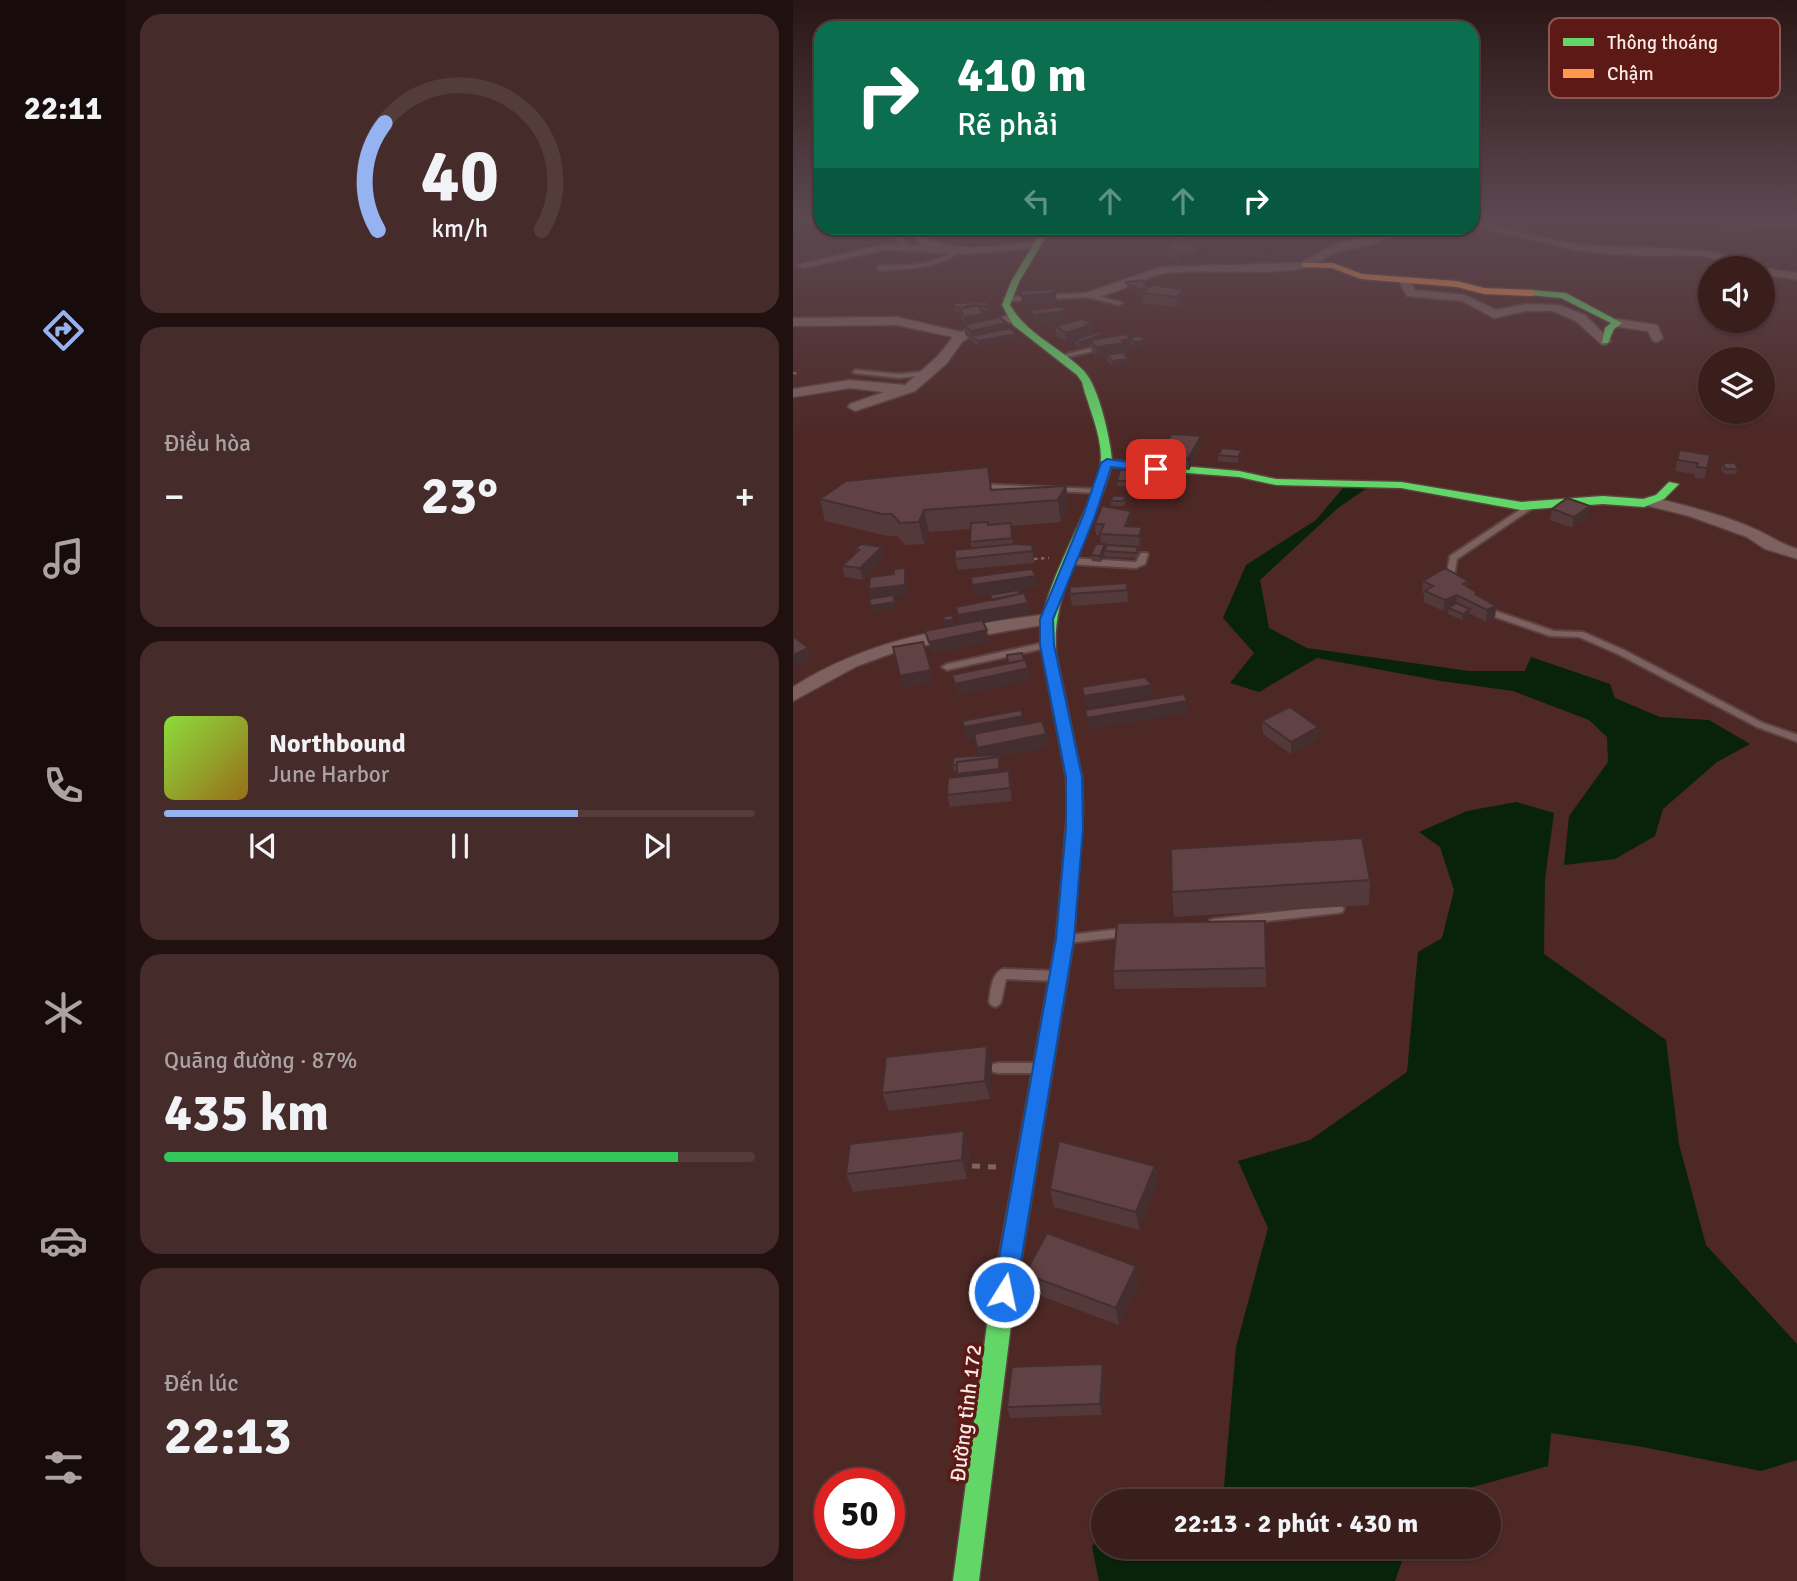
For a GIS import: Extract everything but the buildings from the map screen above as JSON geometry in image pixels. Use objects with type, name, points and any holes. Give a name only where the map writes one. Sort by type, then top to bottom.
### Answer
[{"type":"main road","points":[[1011,291],[1006,306],[1011,318],[1087,382],[1107,463],[1239,474],[1276,482],[1401,485],[1510,506],[1530,507],[1603,500],[1651,502],[1673,484]]},
{"type":"main road","points":[[1483,291],[1564,295],[1617,323],[1610,328],[1605,341]]},
{"type":"main road","name":"Đường tỉnh 172","points":[[966,1581],[1000,1317],[1065,939],[1075,810],[1074,777],[1047,645],[1047,619],[1107,463]]},
{"type":"street","points":[[1086,295],[1102,291]]},
{"type":"street","points":[[1409,291],[1411,294],[1436,293],[1467,299],[1487,307],[1494,314],[1532,304],[1561,309],[1585,319],[1605,341]]},
{"type":"street","points":[[855,408],[907,390],[929,373],[963,336],[1011,318]]},
{"type":"street","points":[[793,322],[897,321],[963,336]]},
{"type":"street","points":[[1617,323],[1653,328],[1657,338]]},
{"type":"street","points":[[793,393],[850,384],[891,391],[907,390]]},
{"type":"street","points":[[1651,502],[1753,534],[1771,546],[1797,554]]},
{"type":"street","points":[[793,695],[850,662],[892,647],[939,635],[1047,619]]},
{"type":"lane","points":[[1007,299],[1086,295],[1119,303]]},
{"type":"lane","points":[[1058,357],[1107,346]]},
{"type":"lane","points":[[856,372],[899,376],[929,373]]},
{"type":"lane","points":[[973,486],[1098,491]]},
{"type":"lane","points":[[1466,586],[1450,578],[1453,558],[1530,507]]},
{"type":"lane","points":[[1070,561],[1136,565],[1141,564],[1145,555]]},
{"type":"lane","points":[[1476,600],[1483,610],[1553,634],[1581,634],[1603,643],[1760,725],[1797,739]]},
{"type":"lane","points":[[947,667],[1047,645]]},
{"type":"lane","points":[[1201,924],[1338,909]]},
{"type":"lane","points":[[1065,939],[1147,930]]},
{"type":"lane","points":[[995,1002],[1003,974],[1059,976]]},
{"type":"lane","points":[[998,1068],[1044,1069]]},
{"type":"path","points":[[793,373],[799,374]]},
{"type":"shaded area","points":[[1343,488],[1367,488],[1338,508],[1260,580],[1269,628],[1307,648],[1469,671],[1525,671],[1531,657],[1610,684],[1615,698],[1660,717],[1709,720],[1750,744],[1717,762],[1663,809],[1655,836],[1615,859],[1564,865],[1569,816],[1608,762],[1607,737],[1589,720],[1513,691],[1317,658],[1259,692],[1230,683],[1254,653],[1223,618],[1246,565],[1316,520]]},
{"type":"shaded area","points":[[1516,802],[1554,813],[1545,879],[1544,954],[1666,1040],[1679,1144],[1706,1245],[1797,1344],[1797,1460],[1761,1471],[1643,1447],[1551,1433],[1548,1466],[1466,1489],[1213,1489],[1224,1487],[1236,1347],[1268,1228],[1238,1161],[1310,1140],[1407,1072],[1418,952],[1442,938],[1454,890],[1440,847],[1419,832],[1467,811]]},
{"type":"shaded area","points":[[1094,1559],[1403,1559],[1395,1581],[1099,1581]]},
{"type":"traffic: fast","points":[[1012,291],[1006,305],[1016,323],[1080,373],[1087,382],[1106,458],[1100,487],[1051,609],[1049,653]]},
{"type":"traffic: fast","points":[[1532,293],[1563,295],[1617,323],[1610,328],[1605,341]]},
{"type":"traffic: fast","points":[[1107,463],[1239,474],[1276,482],[1401,485],[1521,506],[1603,500],[1644,503],[1660,497],[1673,484]]},
{"type":"traffic: fast","points":[[966,1581],[1000,1317],[1065,939],[1071,863]]},
{"type":"traffic: slow","points":[[1483,291],[1532,293]]},
{"type":"traffic: slow","points":[[1049,653],[1074,777],[1075,810],[1071,863]]},
{"type":"route","points":[[1004,1292],[1065,939],[1074,828],[1074,777],[1047,645],[1047,619],[1089,516],[1107,463],[1156,469]]}]
